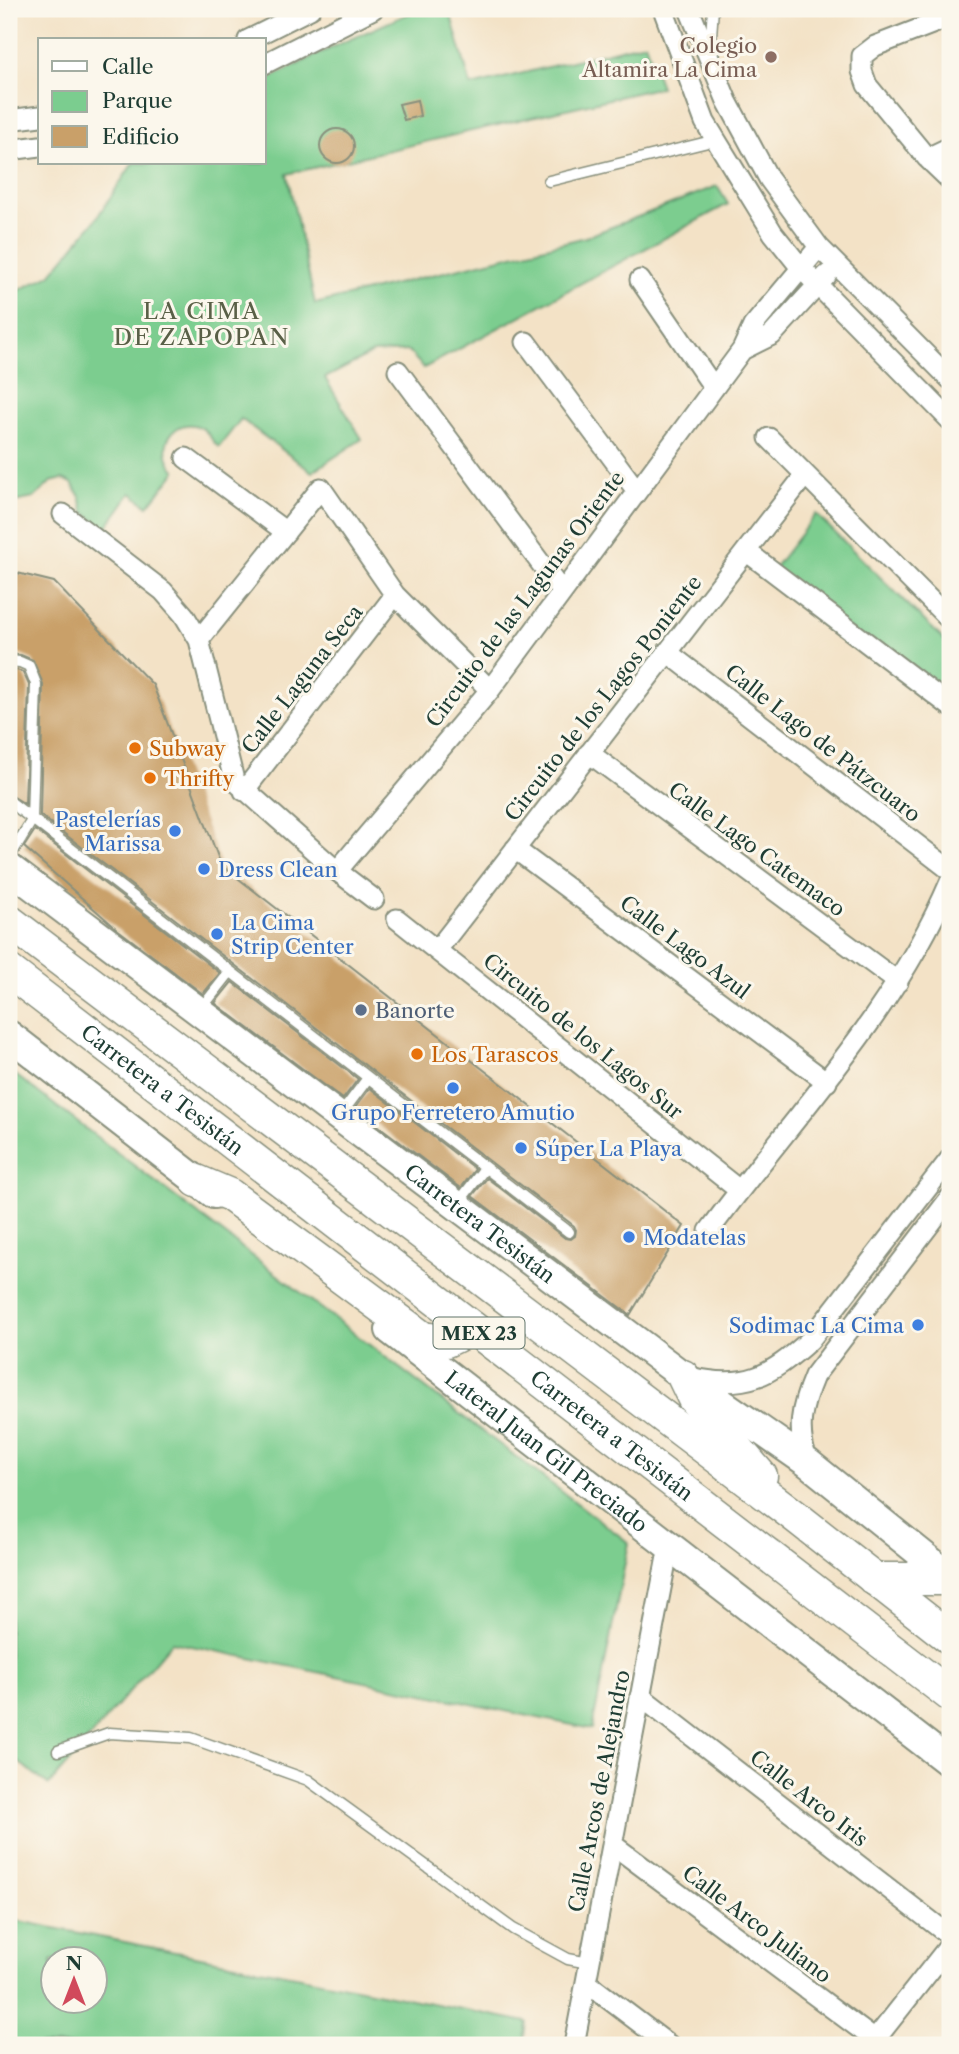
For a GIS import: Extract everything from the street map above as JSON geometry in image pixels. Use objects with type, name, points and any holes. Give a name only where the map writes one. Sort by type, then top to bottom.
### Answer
[{"type":"main road","name":"Carretera Tesistán","points":[[9,869],[683,1376],[808,1463],[950,1578]]},
{"type":"main road","name":"Carretera a Tesistán","points":[[9,920],[796,1517],[950,1638]]},
{"type":"main road","name":"Carretera a Tesistán","points":[[9,971],[950,1695]]},
{"type":"main road","name":"Lateral Juan Gil Preciado","points":[[9,1035],[950,1763]]},
{"type":"main road","points":[[197,1181],[230,1195],[423,1339],[446,1340],[472,1328]]},
{"type":"main road","points":[[683,1376],[694,1399],[796,1517]]},
{"type":"main road","points":[[874,1578],[950,1578]]},
{"type":"street","points":[[252,38],[310,9]]},
{"type":"street","points":[[266,63],[347,14],[371,9]]},
{"type":"street","points":[[663,9],[696,99],[716,140],[773,233],[801,268],[950,420]]},
{"type":"street","points":[[689,9],[727,102],[769,179],[819,247],[950,379]]},
{"type":"street","points":[[950,17],[875,46],[862,56],[862,71],[867,85],[927,158],[950,180]]},
{"type":"street","points":[[9,120],[38,116]]},
{"type":"street","points":[[9,149],[38,146]]},
{"type":"street","points":[[927,158],[950,147]]},
{"type":"street","name":"Circuito de las Lagunas Oriente","points":[[337,871],[490,690],[742,350],[752,326],[819,247]]},
{"type":"street","name":"Circuito de las Lagunas Oriente","points":[[742,350],[772,335],[836,264]]},
{"type":"street","points":[[640,280],[714,388]]},
{"type":"street","points":[[526,342],[637,491]]},
{"type":"street","points":[[398,371],[562,592]]},
{"type":"street","points":[[769,438],[950,620]]},
{"type":"street","points":[[186,458],[286,532]]},
{"type":"street","name":"Circuito de los Lagos Poniente","points":[[437,950],[805,475]]},
{"type":"street","points":[[199,640],[321,488],[395,594],[490,690]]},
{"type":"street","points":[[63,514],[163,591],[184,615],[199,640],[234,780],[337,871],[374,899]]},
{"type":"street","points":[[746,551],[950,706]]},
{"type":"street","name":"Calle Laguna Seca","points":[[244,791],[395,594]]},
{"type":"street","name":"Calle Lago de Pátzcuaro","points":[[667,652],[950,870]]},
{"type":"street","name":"Calle Lago Catemaco","points":[[589,753],[898,982]]},
{"type":"street","name":"Calle Lago Azul","points":[[515,849],[827,1082]]},
{"type":"street","points":[[709,1231],[827,1082],[898,982],[933,922],[950,882]]},
{"type":"street","name":"Circuito de los Lagos Sur","points":[[397,919],[739,1190]]},
{"type":"street","points":[[683,1376],[727,1383],[755,1378],[777,1367],[797,1352],[810,1340],[950,1159]]},
{"type":"street","points":[[808,1463],[801,1443],[801,1416],[814,1376],[950,1198]]},
{"type":"street","points":[[829,1315],[850,1329]]},
{"type":"street","name":"Calle Arcos de Alejandro","points":[[574,2045],[669,1546]]},
{"type":"street","name":"Calle Arco Iris","points":[[640,1696],[950,1936]]},
{"type":"street","name":"Calle Arco Juliano","points":[[612,1844],[873,2043]]},
{"type":"street","points":[[873,2043],[950,1945]]},
{"type":"street","points":[[587,1973],[669,2045]]},
{"type":"lane","points":[[709,60],[713,9]]},
{"type":"lane","points":[[549,181],[716,140]]},
{"type":"lane","points":[[9,661],[29,666],[36,684],[32,820],[9,858]]},
{"type":"lane","points":[[9,800],[569,1232]]},
{"type":"lane","points":[[199,1011],[230,972]]},
{"type":"lane","points":[[339,1117],[368,1077]]},
{"type":"lane","points":[[457,1205],[485,1168]]},
{"type":"lane","points":[[58,1751],[109,1733],[191,1738],[308,1780],[513,1929],[568,1959],[587,1973]]},
{"type":"green space","name":"LA CIMA DE ZAPOPAN","points":[[419,9],[449,9],[471,86],[645,43],[661,87],[287,174],[315,304],[586,237],[717,186],[728,204],[424,368],[408,351],[373,353],[325,378],[362,439],[312,472],[241,419],[219,447],[200,427],[182,426],[175,430],[167,444],[167,452],[169,462],[176,471],[148,506],[131,493],[105,529],[84,512],[72,483],[63,479],[51,482],[34,498],[9,503],[9,295],[50,275],[94,222],[132,164],[266,164],[266,80]]},
{"type":"green space","points":[[816,514],[950,646],[950,706],[772,571]]},
{"type":"green space","points":[[9,1070],[629,1543],[592,1729],[172,1642],[49,1785],[9,1755]]},
{"type":"green space","points":[[9,1919],[527,2022],[524,2045],[9,2045]]},
{"type":"building","points":[[417,100],[420,116],[404,120],[399,104]]},
{"type":"building","points":[[337,129],[349,134],[354,146],[349,158],[337,163],[325,158],[320,146],[325,134]]},
{"type":"building","name":"La Cima Strip Center","points":[[9,571],[54,582],[153,685],[221,865],[684,1226],[630,1315],[472,1196],[487,1178],[565,1238],[571,1239],[575,1236],[574,1226],[40,815],[43,684],[33,660],[9,654]]},
{"type":"building","points":[[9,668],[23,672],[29,685],[25,804],[9,794]]},
{"type":"building","points":[[35,830],[220,973],[203,994],[117,929],[24,847]]},
{"type":"building","points":[[232,982],[358,1079],[343,1099],[215,1003]]},
{"type":"building","points":[[370,1088],[475,1169],[461,1188],[355,1108]]},
{"type":"place","name":"Colegio Altamira La Cima","points":[[771,57]]},
{"type":"place","name":"Subway","points":[[135,748]]},
{"type":"place","name":"Thrifty","points":[[150,778]]},
{"type":"place","name":"Pastelerías Marissa","points":[[175,831]]},
{"type":"place","name":"Dress Clean","points":[[204,869]]},
{"type":"place","name":"La Cima Strip Center","points":[[217,934]]},
{"type":"place","name":"Banorte","points":[[361,1010]]},
{"type":"place","name":"Los Tarascos","points":[[417,1054]]},
{"type":"place","name":"Grupo Ferretero Amutio","points":[[453,1088]]},
{"type":"place","name":"Súper La Playa","points":[[521,1148]]},
{"type":"place","name":"Modatelas","points":[[629,1237]]},
{"type":"place","name":"Sodimac La Cima","points":[[918,1325]]},
{"type":"district","name":"LA CIMA DE ZAPOPAN","points":[[202,324]]}]
